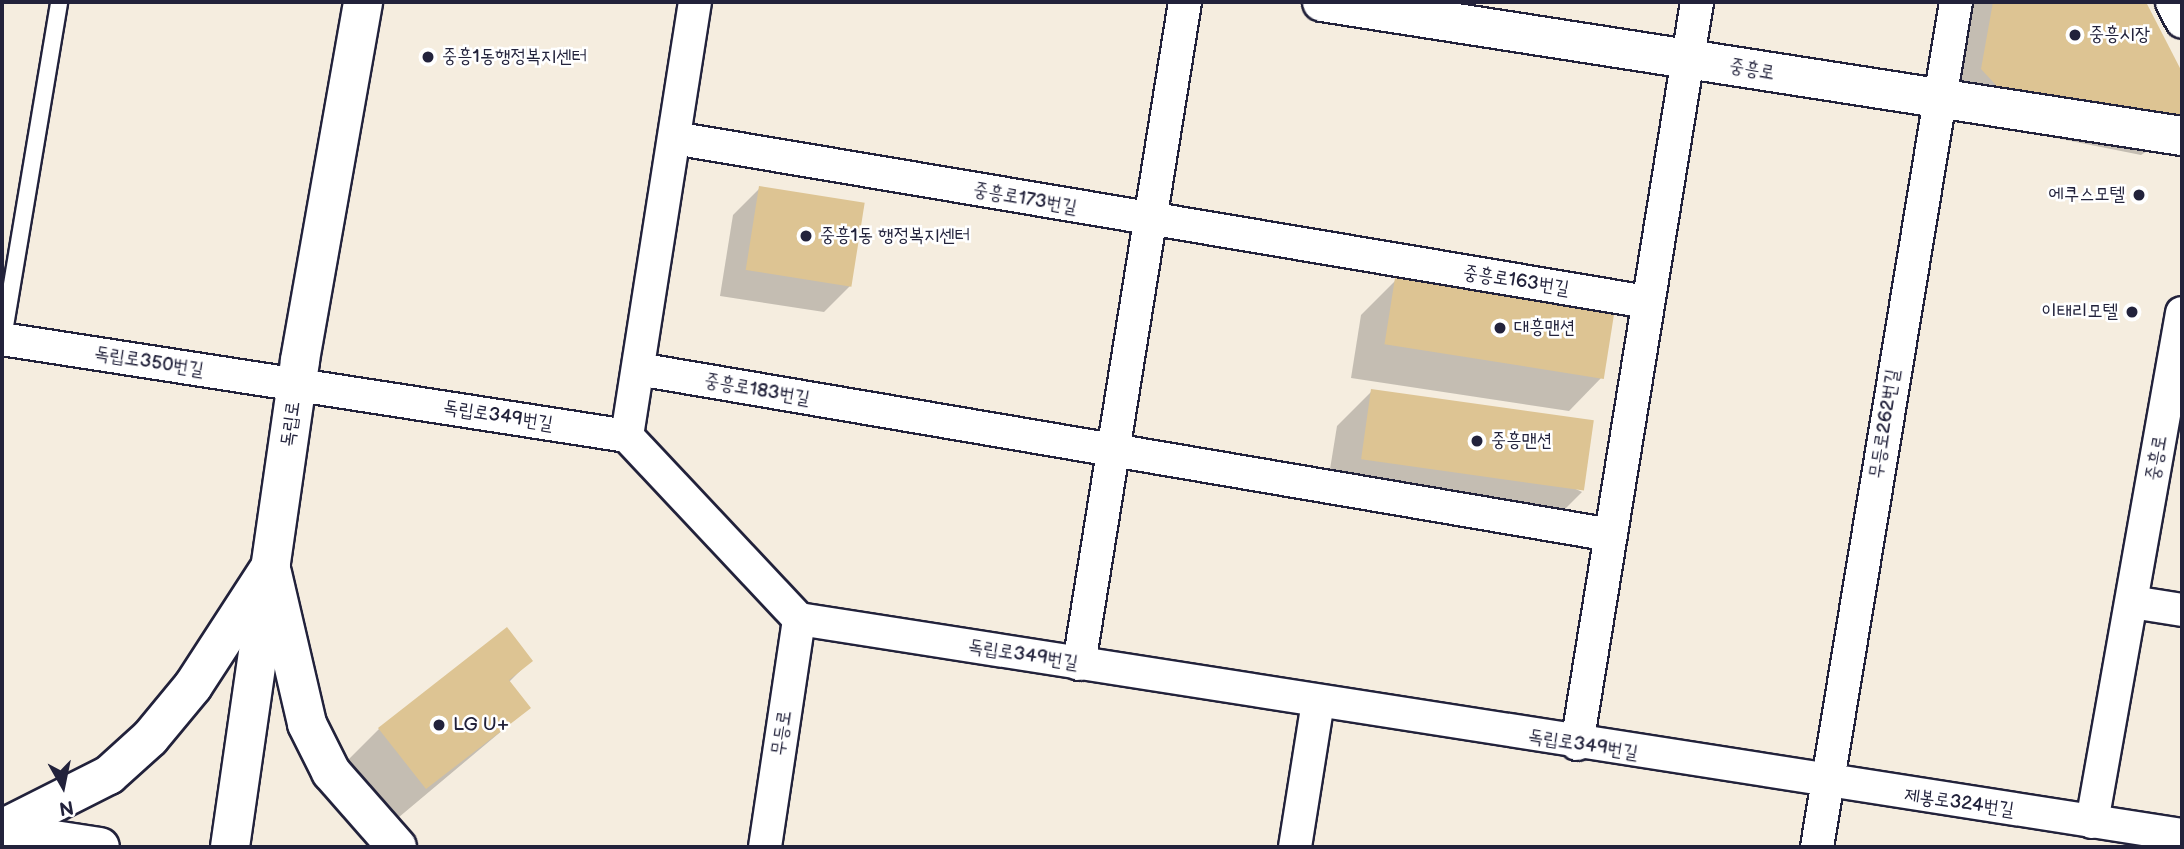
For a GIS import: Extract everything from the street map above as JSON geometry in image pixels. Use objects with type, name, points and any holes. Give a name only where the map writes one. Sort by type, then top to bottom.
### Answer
[{"type":"street","name":"독립로","points":[[230,847],[297,384],[363,2]]},
{"type":"street","points":[[695,2],[627,436],[799,619]]},
{"type":"street","points":[[1079,664],[1185,2]]},
{"type":"street","name":"중흥로","points":[[1322,2],[1688,59],[1939,102],[2182,136]]},
{"type":"street","points":[[1577,744],[1697,2]]},
{"type":"street","name":"무등로262번길","points":[[1817,847],[1825,784],[1956,2]]},
{"type":"street","points":[[2172,2],[2182,22]]},
{"type":"street","name":"중흥로173번길","points":[[674,138],[1385,259]]},
{"type":"street","name":"중흥로163번길","points":[[1385,259],[1647,302]]},
{"type":"street","name":"중흥로","points":[[2132,603],[2182,313]]},
{"type":"street","name":"독립로350번길","points":[[3,341],[297,384]]},
{"type":"street","name":"중흥로183번길","points":[[638,369],[1113,450]]},
{"type":"street","name":"독립로349번길","points":[[297,384],[627,436]]},
{"type":"street","points":[[1113,450],[1611,535]]},
{"type":"street","points":[[2,832],[108,775],[150,738],[193,686],[271,566]]},
{"type":"street","points":[[271,566],[307,724],[331,772],[397,847]]},
{"type":"street","points":[[2092,822],[2132,603],[2182,610]]},
{"type":"street","name":"독립로349번길","points":[[799,619],[1825,784]]},
{"type":"street","name":"무등로","points":[[765,847],[799,619]]},
{"type":"street","points":[[1295,847],[1318,702]]},
{"type":"street","name":"제봉로324번길","points":[[1825,784],[2182,835]]},
{"type":"street","points":[[2,832],[17,847]]},
{"type":"street","points":[[2,832],[100,847]]},
{"type":"lane","points":[[3,341],[59,2]]},
{"type":"building","name":"중흥시장","points":[[1993,2],[2146,2],[2182,72],[2182,121],[2007,97],[1981,69]]},
{"type":"building","name":"중흥1동 행정복지센터","points":[[759,186],[865,203],[851,287],[746,270]]},
{"type":"building","name":"대흥맨션","points":[[1395,278],[1614,313],[1604,379],[1385,344]]},
{"type":"building","name":"중흥맨션","points":[[1371,389],[1594,420],[1584,491],[1361,459]]},
{"type":"building","points":[[507,627],[533,661],[509,680],[531,708],[426,789],[378,728]]},
{"type":"place","name":"중흥시장","points":[[2075,35]]},
{"type":"place","name":"중흥1동행정복지센터","points":[[428,57]]},
{"type":"place","name":"에쿠스모텔","points":[[2139,195]]},
{"type":"place","name":"중흥1동 행정복지센터","points":[[806,236]]},
{"type":"place","name":"이태리모텔","points":[[2132,312]]},
{"type":"place","name":"대흥맨션","points":[[1500,328]]},
{"type":"place","name":"중흥맨션","points":[[1477,441]]},
{"type":"place","name":"LG U+","points":[[439,725]]}]
